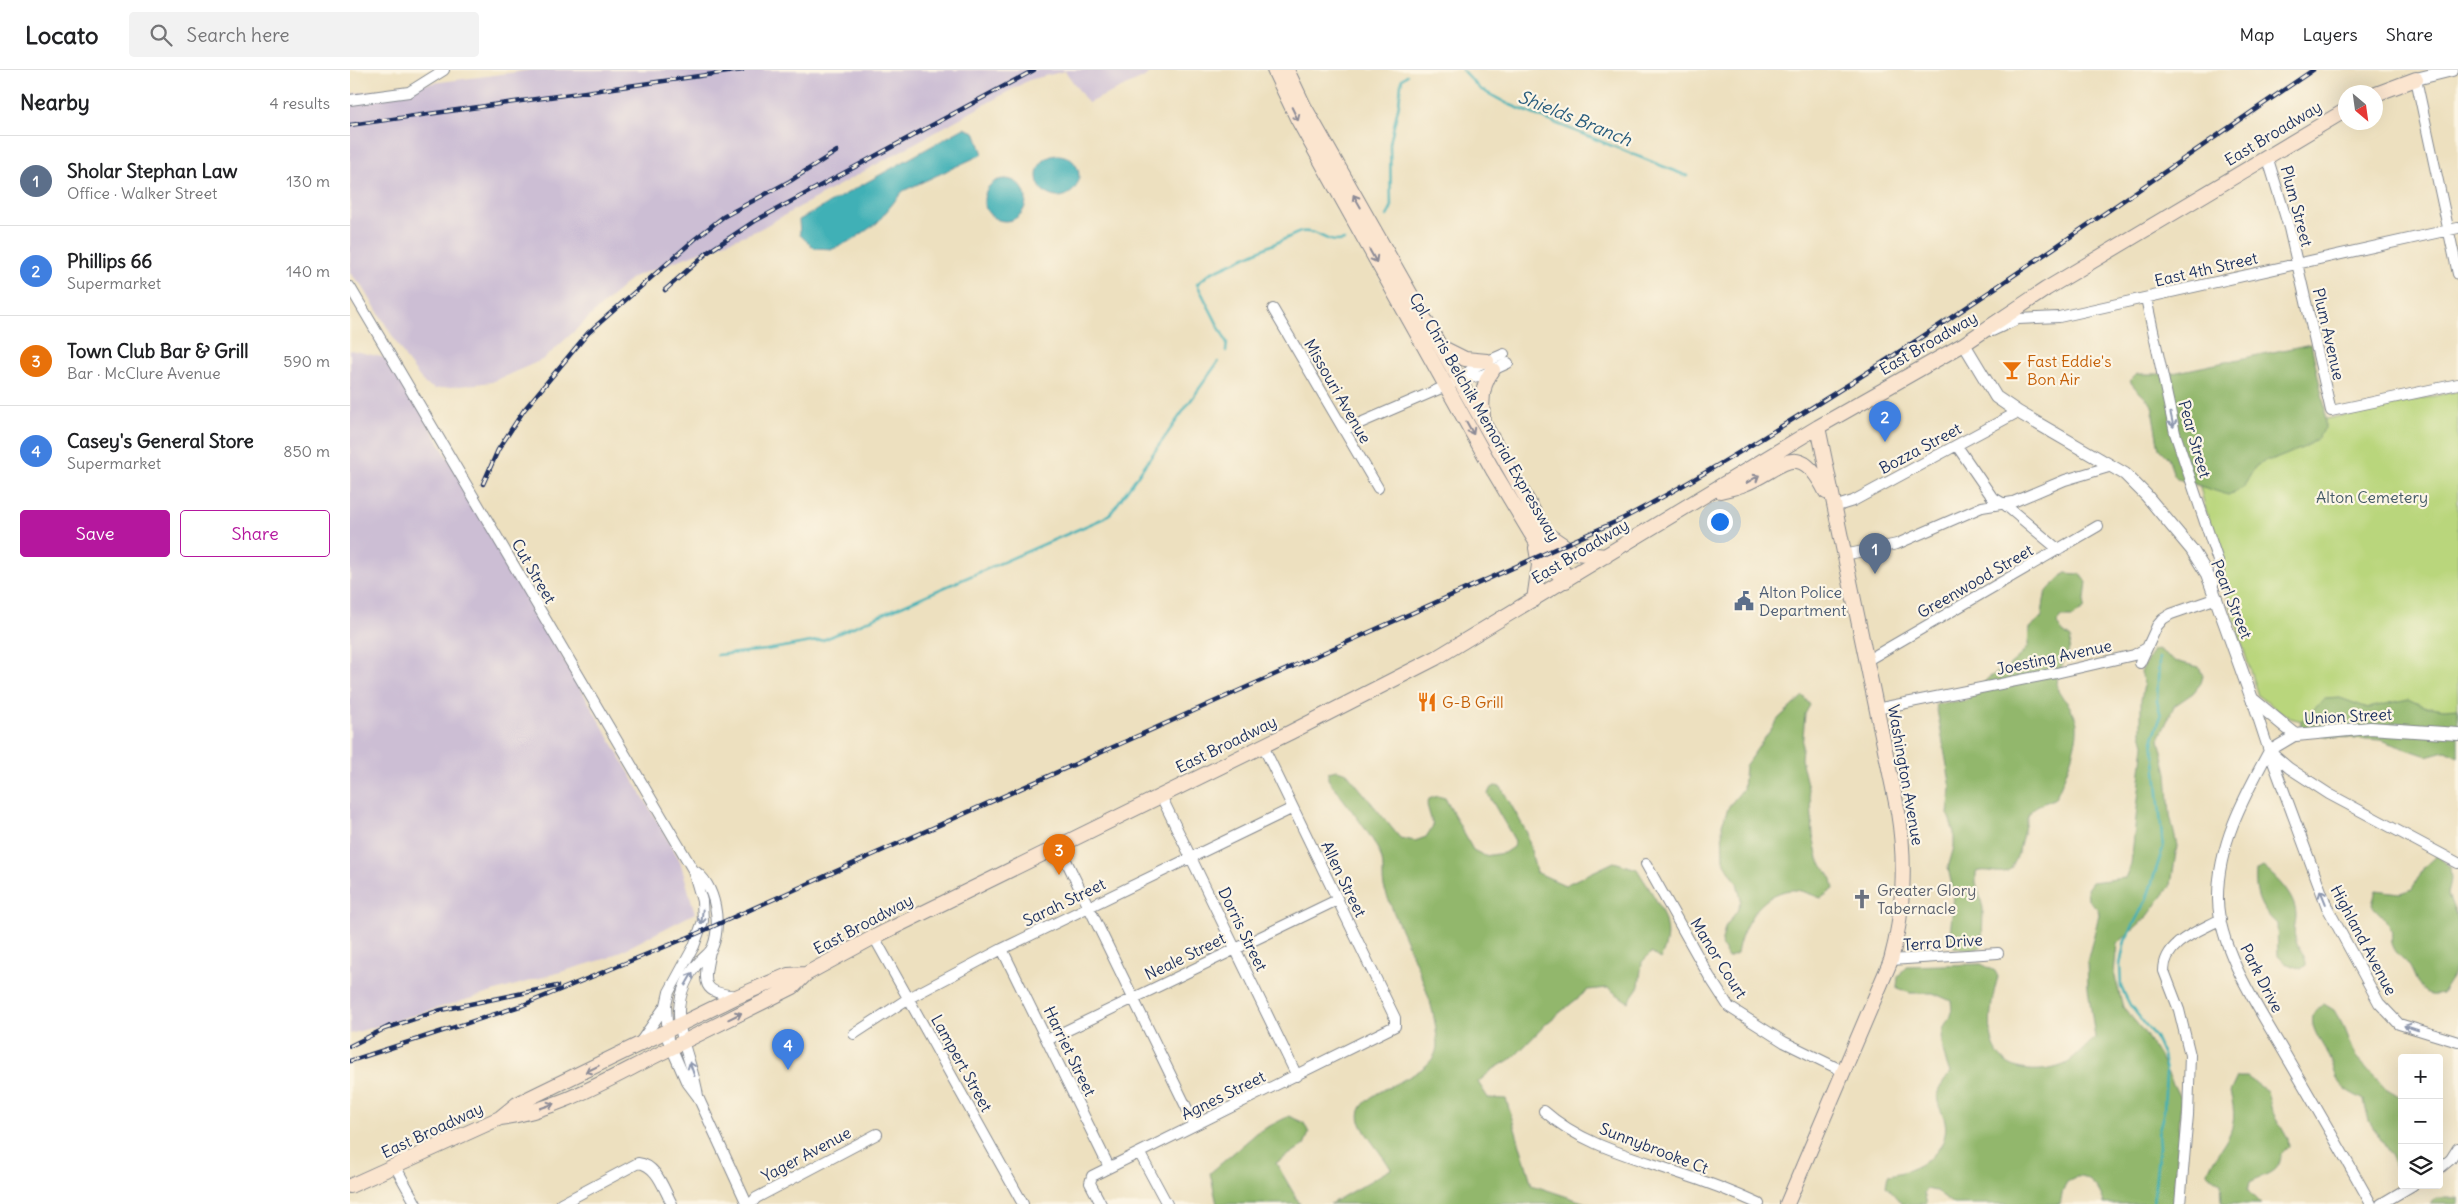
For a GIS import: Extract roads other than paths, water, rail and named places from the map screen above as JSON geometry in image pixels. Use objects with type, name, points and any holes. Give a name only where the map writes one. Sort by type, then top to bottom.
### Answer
[{"type":"main road","name":"Cpl. Chris Belchik Memorial Expressway","points":[[1274,70],[1297,118],[1446,386],[1540,535],[1559,558],[1566,581]]},
{"type":"main road","name":"Cpl. Chris Belchik Memorial Expressway","points":[[1287,70],[1308,114],[1484,422],[1540,535]]},
{"type":"main road","points":[[2383,90],[2416,73]]},
{"type":"main road","name":"East Broadway","points":[[500,1118],[519,1115],[557,1103],[669,1040],[793,987],[806,974],[874,937],[1436,658],[1818,427],[1964,344],[2046,289],[2338,115]]},
{"type":"main road","points":[[1440,346],[1465,359],[1490,366],[1483,394],[1484,422]]},
{"type":"main road","name":"Washington Avenue","points":[[1788,1204],[1891,960],[1899,922],[1902,859],[1901,834],[1818,427]]},
{"type":"main road","points":[[1707,494],[1743,485],[1777,465],[1799,462],[1814,472],[1834,508]]},
{"type":"main road","points":[[1534,600],[1539,565],[1540,535],[1574,553],[1606,556]]},
{"type":"main road","name":"East Broadway","points":[[682,1034],[739,996],[788,975],[806,974]]},
{"type":"main road","name":"East Broadway","points":[[350,1186],[500,1118],[517,1104],[636,1048],[669,1040]]},
{"type":"street","points":[[350,100],[409,92],[444,70]]},
{"type":"street","points":[[2452,70],[2416,73],[2453,229],[2458,274]]},
{"type":"street","name":"Plum Street","points":[[2267,156],[2289,228],[2296,264]]},
{"type":"street","name":"East 4th Street","points":[[1964,344],[2018,319],[2047,319],[2453,229]]},
{"type":"street","name":"Plum Avenue","points":[[2296,264],[2331,411],[2458,384]]},
{"type":"street","name":"Cut Street","points":[[350,286],[693,870],[702,901],[703,921],[694,946],[676,976],[666,1005],[669,1040]]},
{"type":"street","name":"Pear Street","points":[[2146,298],[2175,434],[2219,564],[2219,575],[2212,585]]},
{"type":"street","name":"Missouri Avenue","points":[[1272,309],[1378,488]]},
{"type":"street","name":"Pearl Street","points":[[1964,344],[1990,390],[1996,397],[2018,412],[2112,466],[2132,480],[2169,522],[2201,563],[2217,598],[2269,751]]},
{"type":"street","points":[[1344,430],[1506,358]]},
{"type":"street","name":"Bozza Street","points":[[1834,508],[1854,501],[2018,412]]},
{"type":"street","points":[[1957,446],[1992,497],[2004,504],[2059,550]]},
{"type":"street","points":[[1844,555],[1897,544],[1982,507],[2023,499],[2065,480],[2112,466]]},
{"type":"street","name":"Greenwood Street","points":[[1866,661],[2098,526]]},
{"type":"street","points":[[2140,663],[2156,626],[2163,619],[2217,598]]},
{"type":"street","name":"Joesting Avenue","points":[[1876,709],[2056,673],[2134,655],[2146,648]]},
{"type":"street","name":"Union Street","points":[[2252,699],[2296,735],[2370,728],[2458,734]]},
{"type":"street","points":[[2296,735],[2269,751],[2289,768],[2329,794],[2458,863]]},
{"type":"street","name":"Allen Street","points":[[1262,746],[1395,1018],[1395,1026]]},
{"type":"street","name":"Park Drive","points":[[2269,751],[2225,846],[2218,884],[2218,903],[2221,919],[2227,942],[2244,982],[2371,1204]]},
{"type":"street","name":"Highland Avenue","points":[[2269,751],[2327,907],[2379,1003],[2399,1024],[2458,1042]]},
{"type":"street","name":"Dorris Street","points":[[1160,796],[1297,1076]]},
{"type":"street","name":"Sarah Street","points":[[854,1034],[909,998],[1002,949],[1293,808]]},
{"type":"street","points":[[1059,846],[1195,1125]]},
{"type":"street","name":"Manor Court","points":[[1646,864],[1729,1007],[1784,1042],[1843,1071]]},
{"type":"street","name":"Cut Street","points":[[693,870],[702,874],[714,902],[716,925],[704,979],[709,989],[719,994],[739,996]]},
{"type":"street","name":"Neale Street","points":[[1047,1040],[1337,900]]},
{"type":"street","points":[[2180,1204],[2190,1070],[2186,1036],[2179,1010],[2164,971],[2166,957],[2177,944],[2221,919]]},
{"type":"street","name":"Lampert Street","points":[[874,937],[1024,1204]]},
{"type":"street","name":"Harriet Street","points":[[1002,949],[1109,1167]]},
{"type":"street","name":"Cut Street","points":[[698,1097],[695,1076],[682,1034],[679,1009],[683,989],[698,963],[711,950]]},
{"type":"street","name":"Terra Drive","points":[[1891,960],[1998,953]]},
{"type":"street","points":[[636,1048],[666,1005]]},
{"type":"street","name":"Agnes Street","points":[[1101,1204],[1090,1180],[1109,1167],[1140,1154],[1395,1026]]},
{"type":"street","points":[[669,1040],[686,1081],[698,1097],[749,1204]]},
{"type":"street","name":"Sunnybrooke Ct","points":[[1544,1111],[1560,1126],[1610,1150],[1678,1172],[1759,1204]]},
{"type":"street","name":"Yager Avenue","points":[[749,1204],[798,1174],[877,1134]]},
{"type":"street","points":[[2443,1166],[2451,1159],[2458,1148]]},
{"type":"street","points":[[1140,1154],[1166,1204]]},
{"type":"street","points":[[561,1204],[638,1163],[651,1167],[672,1204]]},
{"type":"street","points":[[395,1166],[416,1204]]},
{"type":"street","points":[[2381,1204],[2406,1189]]},
{"type":"water","points":[[964,128],[975,132],[983,154],[903,191],[877,223],[854,239],[833,249],[814,248],[800,235],[799,220]]},
{"type":"water","points":[[1058,155],[1073,161],[1079,176],[1073,191],[1058,197],[1043,191],[1037,176],[1043,161]]},
{"type":"water","points":[[1005,179],[1020,185],[1026,200],[1020,215],[1005,221],[990,215],[984,200],[990,185]]},
{"type":"waterway","name":"Shields Branch","points":[[1462,70],[1480,89],[1508,104],[1687,176]]},
{"type":"waterway","points":[[1387,216],[1391,209],[1390,143],[1399,104],[1402,79],[1407,75]]},
{"type":"waterway","points":[[1226,351],[1227,343],[1197,284],[1210,273],[1300,232],[1313,233],[1332,240],[1344,240]]},
{"type":"waterway","points":[[717,655],[766,650],[823,640],[1102,519],[1111,513],[1218,362]]},
{"type":"waterway","name":"Shields Branch","points":[[2153,1204],[2159,1147],[2158,1134],[2164,1111],[2166,1072],[2163,1055],[2155,1037],[2130,1005],[2121,987],[2120,965],[2125,941],[2147,898],[2163,848],[2153,738],[2161,716],[2157,701],[2159,658]]},
{"type":"railway","points":[[350,125],[742,70]]},
{"type":"railway","points":[[665,290],[708,252],[755,221],[1034,70]]},
{"type":"railway","points":[[350,1061],[523,1005],[696,934],[1624,518],[1727,460],[1889,359],[2011,278],[2313,70]]},
{"type":"railway","points":[[483,484],[498,450],[524,410],[588,333],[695,239],[723,217],[790,181],[837,151]]},
{"type":"railway","points":[[384,1029],[441,1010],[557,986]]},
{"type":"railway","points":[[350,1046],[390,1026]]},
{"type":"place","name":"Fast Eddie's Bon Air","points":[[2012,370]]},
{"type":"place","name":"Phillips 66","points":[[1885,442]]},
{"type":"place","name":"Sholar Stephan Law","points":[[1875,574]]},
{"type":"place","name":"Alton Police Department","points":[[1744,601]]},
{"type":"place","name":"G-B Grill","points":[[1427,702]]},
{"type":"place","name":"Town Club Bar & Grill","points":[[1059,875]]},
{"type":"place","name":"Greater Glory Tabernacle","points":[[1862,899]]},
{"type":"place","name":"Casey's General Store","points":[[788,1070]]},
{"type":"park label","name":"Alton Cemetery","points":[[2372,497]]}]
